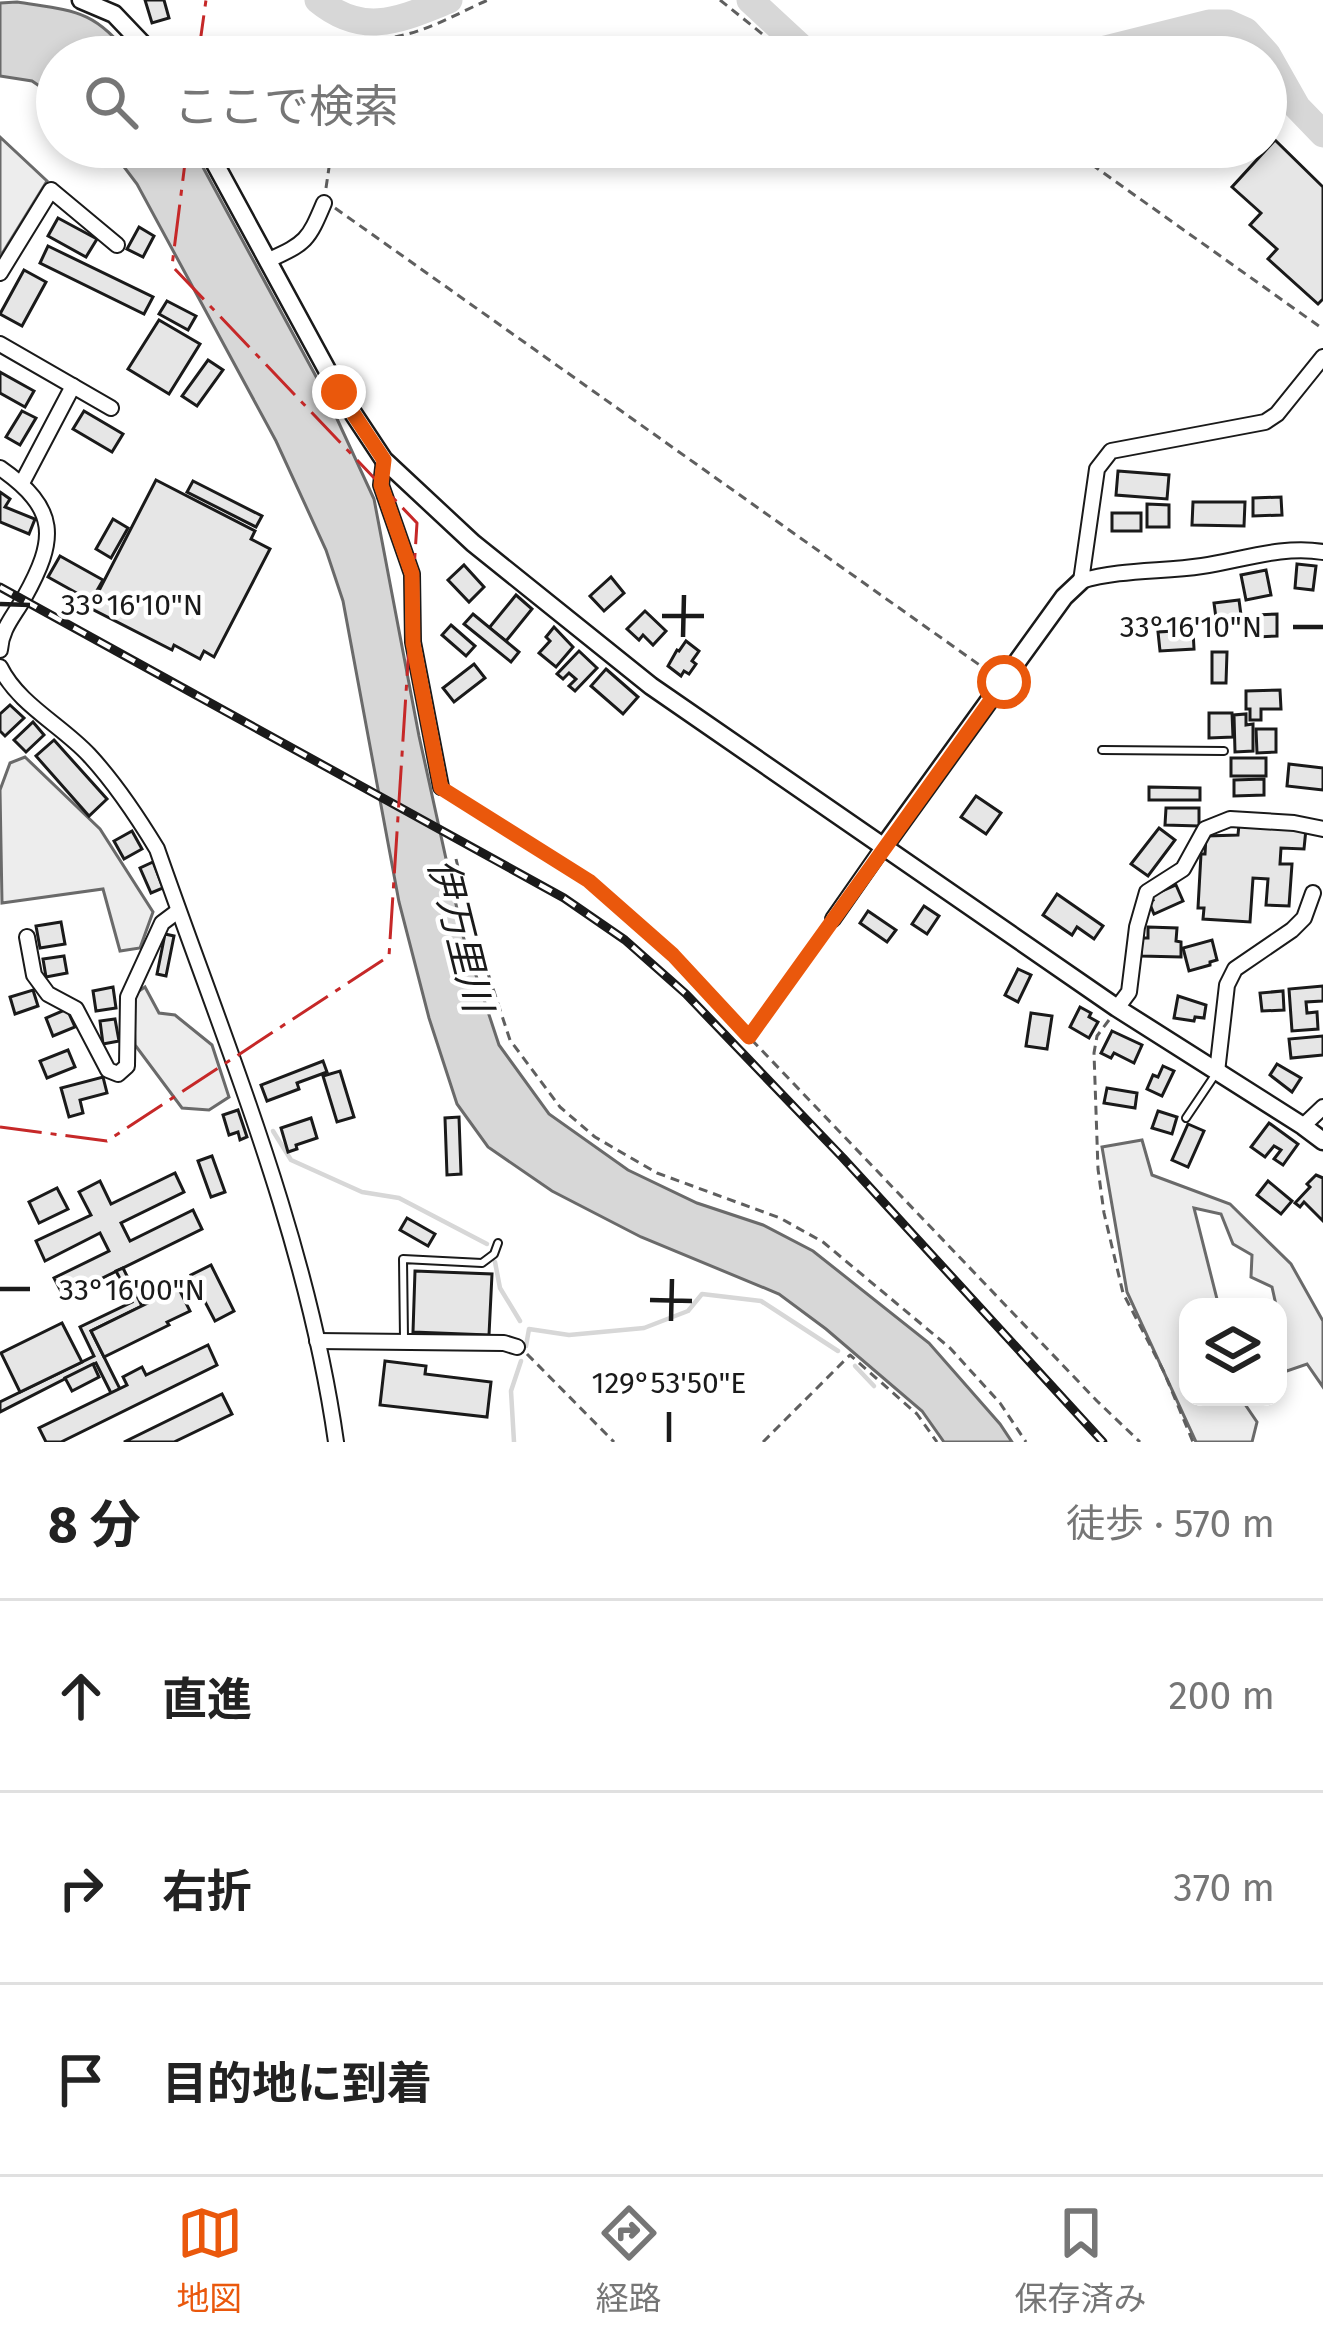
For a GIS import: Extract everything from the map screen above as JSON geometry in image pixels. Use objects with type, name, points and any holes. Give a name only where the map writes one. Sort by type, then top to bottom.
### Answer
[{"type":"street","points":[[81,0],[114,14],[135,36]]},
{"type":"street","points":[[218,168],[339,392],[384,460],[473,543],[651,686],[1117,1008],[1323,1141]]},
{"type":"street","points":[[0,273],[51,190],[117,245]]},
{"type":"street","points":[[269,260],[302,245],[324,203]]},
{"type":"street","points":[[0,344],[111,409]]},
{"type":"street","points":[[1082,581],[1097,469],[1111,451],[1264,422],[1277,414],[1323,357]]},
{"type":"street","points":[[22,483],[73,386]]},
{"type":"street","points":[[384,460],[381,485],[412,574],[413,643],[441,788]]},
{"type":"street","points":[[0,468],[22,483],[47,518],[50,541],[0,635],[0,650]]},
{"type":"street","points":[[832,919],[1064,597],[1082,581],[1103,574],[1200,566],[1285,550],[1323,552]]},
{"type":"street","points":[[0,667],[8,683],[88,753],[157,849],[282,1203],[317,1341],[336,1442]]},
{"type":"street","points":[[1117,1008],[1129,992],[1137,927],[1148,892],[1184,869],[1205,829],[1230,819],[1323,829]]},
{"type":"street","points":[[1217,1072],[1227,985],[1234,969],[1292,930],[1304,918],[1313,893]]},
{"type":"street","points":[[27,937],[34,975],[48,994],[76,1009],[108,1070],[118,1074],[127,1066],[128,997],[162,923],[178,911]]},
{"type":"street","points":[[1303,1126],[1323,1107]]},
{"type":"street","points":[[317,1341],[518,1347]]},
{"type":"lane","points":[[1102,750],[1224,751]]},
{"type":"lane","points":[[1186,1118],[1217,1072]]},
{"type":"lane","points":[[404,1342],[403,1259],[482,1263],[494,1254],[498,1243]]},
{"type":"path","points":[[401,36],[488,0]]},
{"type":"path","points":[[720,0],[764,36]]},
{"type":"path","points":[[329,168],[324,203],[342,211],[1004,682]]},
{"type":"path","points":[[1097,168],[1323,328]]},
{"type":"path","points":[[441,788],[589,881],[673,955],[1140,1442]]},
{"type":"path","points":[[456,859],[510,1040],[560,1107],[595,1137],[657,1173],[780,1218],[823,1242],[950,1348],[1000,1403],[1026,1442]]},
{"type":"path","points":[[749,1037],[832,919]]},
{"type":"path","points":[[1117,1008],[1097,1036],[1094,1053],[1104,1213],[1123,1293],[1193,1442]]},
{"type":"path","points":[[518,1347],[614,1442]]},
{"type":"path","points":[[763,1442],[850,1355],[917,1414],[937,1442]]},
{"type":"shaded area","points":[[0,137],[47,181],[0,257]]},
{"type":"shaded area","points":[[25,757],[100,829],[153,912],[140,948],[120,951],[103,889],[2,903],[0,790],[10,763]]},
{"type":"shaded area","points":[[145,987],[159,1013],[175,1015],[212,1045],[229,1097],[209,1110],[182,1108],[135,1045],[133,995]]},
{"type":"shaded area","points":[[1142,1140],[1152,1175],[1230,1204],[1291,1264],[1323,1321],[1323,1387],[1307,1364],[1287,1371],[1287,1298],[1274,1298],[1272,1287],[1251,1277],[1252,1255],[1233,1244],[1221,1214],[1194,1208],[1217,1298],[1179,1298],[1179,1405],[1127,1292],[1102,1147]]},
{"type":"shaded area","points":[[1179,1406],[1246,1406],[1257,1422],[1252,1442],[1196,1442]]},
{"type":"water","points":[[0,3],[82,15],[113,36],[36,36],[36,84],[0,76]]},
{"type":"water","name":"伊万里川","points":[[125,168],[203,168],[326,395],[374,499],[463,936],[499,1045],[549,1114],[628,1170],[697,1203],[763,1225],[813,1251],[929,1343],[1012,1442],[944,1442],[922,1411],[779,1294],[641,1237],[552,1191],[488,1147],[457,1104],[399,902],[343,601],[326,550],[276,441]]},
{"type":"building","points":[[145,0],[164,0],[169,18],[152,23]]},
{"type":"building","points":[[1287,152],[1323,187],[1323,299],[1318,304],[1268,259],[1277,249],[1250,225],[1261,213],[1232,187],[1249,168],[1287,168]]},
{"type":"building","points":[[58,218],[97,239],[86,257],[48,236]]},
{"type":"building","points":[[139,227],[154,236],[143,257],[127,249]]},
{"type":"building","points":[[48,246],[153,297],[144,314],[40,263]]},
{"type":"building","points":[[24,270],[46,282],[22,326],[0,314]]},
{"type":"building","points":[[167,301],[196,316],[188,330],[159,314]]},
{"type":"building","points":[[159,320],[200,344],[169,394],[128,369]]},
{"type":"building","points":[[208,360],[223,370],[197,406],[182,396]]},
{"type":"building","points":[[0,372],[34,391],[25,407],[0,393]]},
{"type":"building","points":[[22,411],[36,418],[20,445],[6,437]]},
{"type":"building","points":[[84,411],[123,434],[112,452],[73,429]]},
{"type":"building","points":[[1118,471],[1169,475],[1167,499],[1116,495]]},
{"type":"building","points":[[156,480],[255,531],[251,539],[270,549],[214,657],[204,651],[200,659],[174,645],[172,650],[90,608]]},
{"type":"building","points":[[193,481],[262,516],[256,527],[187,492]]},
{"type":"building","points":[[0,492],[10,499],[5,507],[35,519],[29,534],[0,522]]},
{"type":"building","points":[[1281,497],[1282,515],[1253,516],[1253,498]]},
{"type":"building","points":[[1193,502],[1245,502],[1244,526],[1192,525]]},
{"type":"building","points":[[1147,504],[1169,505],[1169,527],[1147,527]]},
{"type":"building","points":[[1112,513],[1141,513],[1141,531],[1112,531]]},
{"type":"building","points":[[113,519],[128,528],[111,558],[96,549]]},
{"type":"building","points":[[60,556],[103,580],[91,601],[48,577]]},
{"type":"building","points":[[1297,564],[1316,566],[1313,590],[1295,588]]},
{"type":"building","points":[[464,565],[484,587],[469,602],[448,580]]},
{"type":"building","points":[[1266,570],[1271,595],[1246,600],[1241,575]]},
{"type":"building","points":[[611,577],[624,593],[604,611],[590,596]]},
{"type":"building","points":[[516,595],[532,609],[506,641],[489,628]]},
{"type":"building","points":[[1239,600],[1241,615],[1216,618],[1214,603]]},
{"type":"building","points":[[645,611],[666,631],[653,645],[627,629]]},
{"type":"building","points":[[473,614],[519,652],[511,662],[464,624]]},
{"type":"building","points":[[1277,614],[1277,636],[1257,637],[1256,615]]},
{"type":"building","points":[[451,625],[475,646],[466,656],[442,635]]},
{"type":"building","points":[[554,627],[573,647],[556,667],[539,653]]},
{"type":"building","points":[[1193,630],[1194,649],[1160,651],[1158,632]]},
{"type":"building","points":[[686,641],[699,651],[689,674],[684,671],[681,676],[668,666]]},
{"type":"building","points":[[579,651],[597,668],[575,691],[569,686],[576,679],[569,673],[563,679],[557,674]]},
{"type":"building","points":[[1212,652],[1227,652],[1226,683],[1212,683]]},
{"type":"building","points":[[474,664],[485,678],[454,702],[443,688]]},
{"type":"building","points":[[606,669],[638,697],[623,714],[591,686]]},
{"type":"building","points":[[1280,690],[1281,709],[1261,709],[1261,720],[1250,720],[1246,691]]},
{"type":"building","points":[[10,705],[24,718],[5,736],[0,731],[0,714]]},
{"type":"building","points":[[1209,713],[1232,713],[1233,737],[1209,738]]},
{"type":"building","points":[[1246,714],[1246,725],[1253,724],[1253,751],[1235,752],[1234,715]]},
{"type":"building","points":[[33,722],[44,735],[26,752],[14,740]]},
{"type":"building","points":[[1256,729],[1276,729],[1276,752],[1257,753]]},
{"type":"building","points":[[54,740],[107,799],[89,816],[36,756]]},
{"type":"building","points":[[1231,758],[1266,758],[1266,776],[1231,776]]},
{"type":"building","points":[[1289,764],[1323,768],[1323,790],[1287,786]]},
{"type":"building","points":[[1264,779],[1264,795],[1234,796],[1234,780]]},
{"type":"building","points":[[1149,787],[1200,788],[1200,800],[1149,800]]},
{"type":"building","points":[[976,796],[1001,813],[986,834],[961,817]]},
{"type":"building","points":[[1166,808],[1199,808],[1199,826],[1165,825]]},
{"type":"building","points":[[1239,824],[1306,829],[1304,849],[1281,848],[1280,864],[1292,864],[1289,906],[1266,905],[1268,879],[1253,878],[1250,922],[1203,919],[1204,908],[1198,908],[1206,836],[1238,835]]},
{"type":"building","points":[[1159,828],[1175,840],[1148,876],[1131,864]]},
{"type":"building","points":[[132,831],[142,849],[124,859],[114,841]]},
{"type":"building","points":[[153,862],[163,888],[151,893],[140,868]]},
{"type":"building","points":[[1176,885],[1183,901],[1154,914],[1151,896]]},
{"type":"building","points":[[1057,894],[1103,926],[1094,939],[1077,927],[1072,935],[1043,915]]},
{"type":"building","points":[[924,906],[939,916],[927,934],[912,924]]},
{"type":"building","points":[[868,911],[896,930],[887,942],[860,923]]},
{"type":"building","points":[[61,922],[65,944],[40,948],[36,926]]},
{"type":"building","points":[[1148,927],[1177,928],[1181,957],[1141,956],[1141,938],[1148,938]]},
{"type":"building","points":[[165,934],[174,936],[166,976],[157,974]]},
{"type":"building","points":[[1212,940],[1217,960],[1189,971],[1183,948]]},
{"type":"building","points":[[64,956],[67,973],[46,977],[43,959]]},
{"type":"building","points":[[1018,969],[1031,975],[1018,1002],[1005,995]]},
{"type":"building","points":[[1323,986],[1323,1001],[1306,1002],[1307,1013],[1317,1012],[1318,1029],[1292,1031],[1289,989]]},
{"type":"building","points":[[113,987],[116,1008],[96,1011],[93,991]]},
{"type":"building","points":[[33,990],[38,1006],[15,1014],[10,997]]},
{"type":"building","points":[[1283,991],[1284,1010],[1262,1011],[1260,993]]},
{"type":"building","points":[[1178,996],[1206,1005],[1204,1018],[1174,1018]]},
{"type":"building","points":[[1080,1007],[1098,1022],[1089,1038],[1070,1027]]},
{"type":"building","points":[[67,1009],[75,1027],[53,1036],[46,1018]]},
{"type":"building","points":[[1031,1013],[1052,1016],[1047,1049],[1026,1046]]},
{"type":"building","points":[[115,1019],[119,1041],[103,1044],[100,1021]]},
{"type":"building","points":[[1112,1031],[1142,1045],[1134,1063],[1114,1053],[1111,1058],[1101,1053]]},
{"type":"building","points":[[1323,1036],[1323,1055],[1291,1058],[1289,1039]]},
{"type":"building","points":[[68,1050],[75,1067],[47,1078],[40,1061]]},
{"type":"building","points":[[323,1061],[327,1072],[267,1101],[261,1085]]},
{"type":"building","points":[[1277,1064],[1301,1078],[1292,1092],[1270,1075]]},
{"type":"building","points":[[1163,1066],[1174,1071],[1162,1096],[1147,1089]]},
{"type":"building","points":[[340,1071],[354,1117],[337,1122],[323,1076]]},
{"type":"building","points":[[103,1077],[107,1093],[80,1100],[83,1113],[69,1117],[61,1088]]},
{"type":"building","points":[[1107,1088],[1137,1093],[1135,1108],[1104,1103]]},
{"type":"building","points":[[238,1110],[247,1137],[240,1140],[238,1132],[229,1135],[223,1115]]},
{"type":"building","points":[[1158,1111],[1177,1117],[1172,1134],[1152,1128]]},
{"type":"building","points":[[459,1117],[461,1174],[447,1175],[445,1118]]},
{"type":"building","points":[[311,1118],[317,1138],[288,1152],[281,1128]]},
{"type":"building","points":[[1269,1123],[1298,1144],[1283,1165],[1274,1159],[1281,1150],[1274,1146],[1265,1157],[1251,1147]]},
{"type":"building","points":[[1188,1124],[1204,1131],[1188,1167],[1172,1160]]},
{"type":"building","points":[[212,1156],[225,1192],[211,1197],[198,1161]]},
{"type":"building","points":[[175,1173],[184,1192],[121,1223],[130,1241],[193,1210],[202,1229],[64,1297],[54,1278],[109,1251],[100,1233],[45,1261],[36,1241],[91,1215],[79,1192],[100,1181],[111,1204]]},
{"type":"building","points":[[1316,1175],[1323,1178],[1323,1221],[1304,1202],[1300,1207],[1295,1203]]},
{"type":"building","points":[[1268,1181],[1292,1201],[1281,1214],[1257,1195]]},
{"type":"building","points":[[57,1188],[68,1209],[39,1223],[29,1202]]},
{"type":"building","points":[[407,1218],[435,1234],[428,1246],[400,1230]]},
{"type":"building","points":[[211,1265],[234,1311],[215,1321],[191,1275]]},
{"type":"building","points":[[123,1268],[142,1306],[91,1331],[120,1389],[111,1393],[96,1363],[0,1412],[0,1402],[94,1356],[80,1327],[132,1302],[116,1271]]},
{"type":"building","points":[[415,1271],[492,1274],[489,1335],[413,1332]]},
{"type":"building","points":[[176,1283],[190,1311],[104,1357],[91,1331],[164,1295],[162,1290]]},
{"type":"building","points":[[62,1323],[82,1362],[20,1392],[1,1353]]},
{"type":"building","points":[[208,1345],[217,1365],[61,1442],[46,1442],[39,1428],[127,1385],[123,1377],[142,1367],[146,1375]]},
{"type":"building","points":[[385,1361],[426,1366],[425,1374],[491,1382],[487,1417],[380,1405]]},
{"type":"building","points":[[93,1364],[99,1377],[72,1391],[65,1378]]},
{"type":"building","points":[[222,1394],[232,1414],[174,1442],[124,1442]]},
{"type":"waterway","points":[[318,0],[335,12],[367,22],[399,18],[449,0]]},
{"type":"waterway","points":[[750,0],[789,36]]},
{"type":"waterway","points":[[1157,36],[1209,23],[1228,23],[1251,36]]},
{"type":"waterway","points":[[1287,89],[1323,134]]},
{"type":"waterway","points":[[273,1131],[291,1160],[362,1192],[399,1198],[487,1244]]},
{"type":"waterway","points":[[495,1262],[500,1288],[520,1321]]},
{"type":"waterway","points":[[526,1346],[529,1329],[569,1335],[644,1328],[688,1311],[702,1294],[761,1301],[838,1351]]},
{"type":"waterway","points":[[514,1442],[511,1391],[521,1361]]},
{"type":"waterway","points":[[855,1366],[874,1386]]},
{"type":"railway","points":[[0,587],[564,898],[625,940],[686,994],[843,1158],[1103,1442]]},
{"type":"power","points":[[201,36],[206,0]]},
{"type":"power","points":[[0,1127],[107,1141],[389,956],[417,523],[172,266],[184,168]]},
{"type":"route","points":[[339,392],[384,460],[381,485],[412,574],[413,643],[441,788],[589,881],[673,955],[749,1037],[1004,682]]}]
